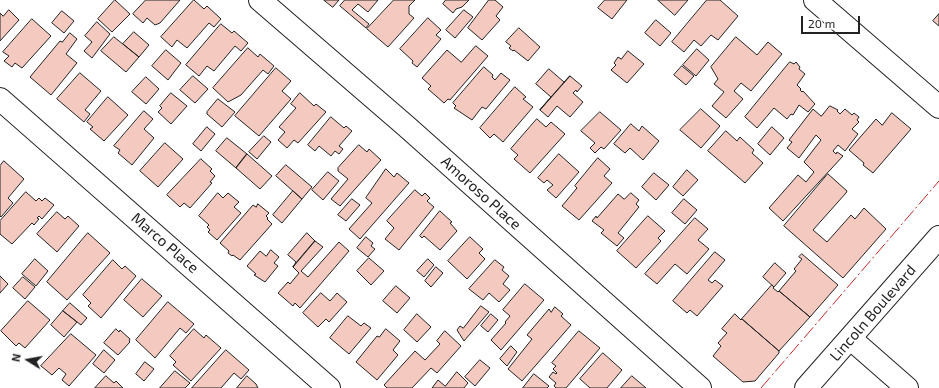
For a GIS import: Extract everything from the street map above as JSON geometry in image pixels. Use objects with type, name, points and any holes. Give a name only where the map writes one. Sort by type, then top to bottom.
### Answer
[{"type":"main road","name":"Amoroso Place","points":[[260,0],[406,126],[700,388]]},
{"type":"main road","points":[[815,0],[939,107]]},
{"type":"main road","name":"Marco Place","points":[[0,99],[329,388]]},
{"type":"main road","name":"Lincoln Boulevard","points":[[806,388],[939,237]]},
{"type":"main road","points":[[850,339],[907,388]]},
{"type":"building","points":[[115,0],[130,14],[112,32],[98,19]]},
{"type":"building","points":[[146,0],[180,0],[160,23],[155,25],[147,18],[143,23],[133,14]]},
{"type":"building","points":[[194,0],[204,9],[207,6],[221,19],[214,27],[209,23],[187,48],[177,40],[172,47],[161,37]]},
{"type":"building","points":[[324,0],[339,0],[333,7]]},
{"type":"building","points":[[345,0],[378,0],[368,12],[358,4],[352,10],[369,24],[366,28],[340,6]]},
{"type":"building","points":[[394,0],[415,0],[409,6],[409,14],[414,18],[388,47],[367,29]]},
{"type":"building","points":[[446,0],[469,0],[462,7],[456,9],[453,13],[443,4]]},
{"type":"building","points":[[489,0],[495,0],[503,7],[496,16],[500,20],[482,40],[468,28]]},
{"type":"building","points":[[605,0],[627,0],[612,19],[598,8]]},
{"type":"building","points":[[658,0],[688,0],[675,15]]},
{"type":"building","points":[[707,0],[720,0],[738,16],[718,40],[711,35],[701,46],[694,40],[684,52],[672,42]]},
{"type":"building","points":[[9,10],[19,20],[0,41],[0,13],[3,16]]},
{"type":"building","points":[[464,10],[473,17],[455,38],[446,30]]},
{"type":"building","points":[[62,11],[74,21],[64,33],[52,23]]},
{"type":"building","points":[[939,14],[939,26],[933,21]]},
{"type":"building","points":[[428,18],[441,30],[436,35],[441,39],[417,67],[412,63],[413,61],[400,49]]},
{"type":"building","points":[[32,19],[51,36],[22,68],[15,63],[12,67],[4,61],[9,56],[3,52]]},
{"type":"building","points":[[656,20],[671,33],[660,46],[645,33]]},
{"type":"building","points":[[97,22],[110,34],[92,58],[84,51],[92,42],[85,36]]},
{"type":"building","points":[[221,24],[232,33],[234,31],[248,43],[241,51],[235,46],[214,71],[207,66],[199,76],[186,65]]},
{"type":"building","points":[[519,28],[540,47],[528,61],[509,48],[511,46],[506,42]]},
{"type":"building","points":[[134,32],[149,45],[139,57],[123,44]]},
{"type":"building","points":[[70,33],[77,39],[66,54],[77,63],[51,95],[30,77],[60,41],[62,42]]},
{"type":"building","points":[[114,37],[139,57],[126,72],[101,51]]},
{"type":"building","points":[[736,37],[757,55],[768,42],[782,54],[751,91],[741,83],[734,91],[743,99],[726,118],[712,106],[724,92],[714,84],[718,79],[711,67]]},
{"type":"building","points":[[476,46],[488,56],[450,100],[448,99],[444,103],[428,89],[431,86],[422,78],[447,50],[461,62]]},
{"type":"building","points":[[248,48],[258,57],[260,54],[274,66],[268,74],[263,70],[241,95],[228,102],[213,88]]},
{"type":"building","points":[[697,49],[709,60],[696,76],[683,65]]},
{"type":"building","points":[[166,50],[181,63],[168,80],[152,66]]},
{"type":"building","points":[[628,51],[644,64],[627,83],[611,70],[616,65],[614,63],[618,57],[621,59]]},
{"type":"building","points":[[790,62],[794,64],[796,62],[800,67],[799,69],[805,74],[797,85],[801,89],[800,90],[802,92],[803,91],[815,104],[808,112],[799,105],[793,115],[791,114],[787,119],[774,108],[757,128],[745,117]]},
{"type":"building","points":[[682,66],[694,76],[686,85],[674,75]]},
{"type":"building","points":[[484,67],[493,75],[492,77],[495,80],[501,73],[510,80],[486,109],[482,107],[472,120],[454,108],[456,106],[453,103]]},
{"type":"building","points":[[276,68],[291,81],[282,91],[291,99],[259,136],[235,116]]},
{"type":"building","points":[[549,69],[564,82],[570,76],[540,110],[551,97],[536,84]]},
{"type":"building","points":[[80,73],[101,91],[85,110],[90,114],[84,122],[57,99]]},
{"type":"building","points":[[193,76],[208,89],[195,103],[180,90]]},
{"type":"building","points":[[570,76],[582,86],[577,92],[576,90],[573,93],[583,102],[570,117],[557,106],[548,117],[540,110]]},
{"type":"building","points":[[146,77],[159,89],[146,104],[132,92]]},
{"type":"building","points":[[515,87],[526,97],[523,99],[533,107],[503,142],[494,134],[490,138],[480,128]]},
{"type":"building","points":[[171,93],[187,106],[171,124],[158,112],[162,108],[160,106]]},
{"type":"building","points":[[300,93],[314,106],[316,104],[326,112],[298,143],[294,140],[287,148],[278,140],[285,132],[279,127],[296,108],[291,104]]},
{"type":"building","points":[[108,97],[128,115],[104,141],[90,129],[93,127],[87,122]]},
{"type":"building","points":[[218,99],[235,112],[222,127],[207,114]]},
{"type":"building","points":[[830,106],[838,110],[837,111],[840,114],[845,109],[852,115],[854,113],[859,117],[857,120],[859,122],[852,129],[858,134],[845,151],[838,145],[833,151],[836,154],[837,152],[843,156],[783,221],[769,208],[798,175],[806,182],[814,172],[804,162],[821,140],[816,135],[799,158],[787,148],[792,142],[789,140],[813,109],[821,116]]},
{"type":"building","points":[[701,109],[720,126],[701,148],[680,130]]},
{"type":"building","points":[[144,111],[153,119],[144,129],[154,138],[132,165],[118,153],[120,150],[114,146]]},
{"type":"building","points":[[600,112],[621,130],[604,149],[601,147],[595,153],[590,148],[595,143],[581,131]]},
{"type":"building","points":[[892,113],[911,129],[873,173],[849,150],[876,119],[882,125]]},
{"type":"building","points":[[331,117],[344,128],[346,126],[352,131],[339,146],[343,149],[339,154],[335,151],[331,156],[319,146],[315,151],[308,145]]},
{"type":"building","points":[[537,119],[546,127],[551,122],[565,134],[530,173],[514,159],[518,155],[511,149]]},
{"type":"building","points":[[631,124],[639,131],[642,126],[659,141],[643,160],[630,148],[625,153],[614,144]]},
{"type":"building","points":[[207,127],[215,134],[201,151],[193,144]]},
{"type":"building","points":[[772,127],[784,138],[770,155],[758,144]]},
{"type":"building","points":[[726,131],[737,141],[740,137],[754,150],[752,153],[763,163],[745,183],[708,151]]},
{"type":"building","points":[[264,136],[271,142],[257,159],[249,152]]},
{"type":"building","points":[[227,138],[247,154],[236,168],[216,151]]},
{"type":"building","points":[[165,143],[183,159],[158,187],[140,171]]},
{"type":"building","points":[[359,145],[367,152],[369,149],[381,160],[340,206],[331,199],[348,179],[338,171],[338,168]]},
{"type":"building","points":[[247,154],[272,176],[260,189],[236,168]]},
{"type":"building","points":[[559,154],[579,172],[556,198],[547,190],[553,185],[547,180],[544,183],[538,178]]},
{"type":"building","points":[[598,158],[610,169],[604,176],[612,183],[579,220],[562,206],[577,188],[575,186]]},
{"type":"building","points":[[201,159],[212,169],[210,171],[215,176],[210,182],[212,183],[190,208],[184,203],[180,207],[167,195]]},
{"type":"building","points":[[4,161],[24,179],[8,198],[13,203],[1,217],[0,166]]},
{"type":"building","points":[[286,165],[312,187],[302,199],[276,176]]},
{"type":"building","points":[[386,169],[394,177],[397,173],[409,183],[360,239],[349,229],[372,203],[366,198]]},
{"type":"building","points":[[687,170],[698,180],[683,196],[673,187]]},
{"type":"building","points":[[328,172],[339,181],[323,200],[312,190]]},
{"type":"building","points":[[654,173],[669,185],[656,200],[642,187]]},
{"type":"building","points":[[828,174],[847,191],[813,230],[827,242],[851,215],[855,219],[864,208],[886,229],[843,278],[784,226]]},
{"type":"building","points":[[415,190],[422,196],[425,193],[430,198],[427,201],[434,207],[399,250],[385,239],[394,228],[387,221]]},
{"type":"building","points":[[293,191],[302,199],[282,223],[273,215]]},
{"type":"building","points":[[26,192],[36,201],[39,198],[42,201],[45,198],[54,205],[42,219],[39,216],[37,218],[39,219],[34,225],[32,223],[12,244],[0,234],[0,221]]},
{"type":"building","points":[[218,193],[223,198],[228,193],[239,202],[234,207],[241,213],[217,240],[208,232],[210,230],[207,227],[209,225],[199,216]]},
{"type":"building","points":[[631,193],[639,200],[636,204],[639,207],[618,233],[624,238],[617,246],[601,233],[604,230],[592,221],[596,216],[597,218],[618,194],[624,199]]},
{"type":"building","points":[[352,199],[360,205],[346,221],[338,215]]},
{"type":"building","points":[[684,199],[697,210],[685,224],[672,213]]},
{"type":"building","points":[[258,204],[269,213],[266,216],[272,224],[240,260],[228,253],[229,251],[220,243],[253,205],[256,207]]},
{"type":"building","points":[[440,211],[452,222],[450,223],[457,231],[440,250],[424,236],[422,238],[420,236]]},
{"type":"building","points":[[57,212],[65,219],[68,216],[79,226],[57,252],[37,234]]},
{"type":"building","points":[[648,216],[665,231],[658,238],[661,241],[636,268],[617,251]]},
{"type":"building","points":[[695,218],[708,229],[698,240],[709,249],[687,274],[675,264],[657,284],[645,274]]},
{"type":"building","points":[[88,233],[110,253],[67,300],[47,282]]},
{"type":"building","points":[[307,233],[315,241],[293,267],[296,262],[288,255]]},
{"type":"building","points":[[366,237],[373,243],[371,246],[375,249],[368,257],[357,248]]},
{"type":"building","points":[[470,237],[483,249],[479,253],[485,259],[467,279],[448,261]]},
{"type":"building","points":[[315,241],[323,247],[301,271],[308,277],[339,242],[349,251],[300,308],[295,303],[293,306],[278,293],[288,282],[290,284],[299,273],[293,267]]},
{"type":"building","points":[[271,250],[279,257],[274,263],[278,266],[265,282],[254,275],[256,274],[247,266],[260,251],[266,256]]},
{"type":"building","points":[[715,252],[725,260],[708,280],[712,283],[715,280],[723,286],[697,316],[690,310],[687,313],[673,301]]},
{"type":"building","points":[[802,254],[838,285],[810,317],[779,291],[796,271],[794,269],[802,259],[799,257]]},
{"type":"building","points":[[369,258],[384,271],[371,285],[357,271]]},
{"type":"building","points":[[35,259],[48,271],[36,286],[22,274]]},
{"type":"building","points":[[428,259],[434,265],[424,277],[417,271]]},
{"type":"building","points":[[113,260],[122,269],[125,266],[136,276],[101,318],[88,306],[91,303],[83,295]]},
{"type":"building","points":[[495,260],[504,267],[502,270],[509,276],[503,284],[510,290],[499,302],[489,293],[483,300],[469,289]]},
{"type":"building","points":[[775,263],[786,273],[774,287],[763,277]]},
{"type":"building","points":[[436,267],[443,273],[431,287],[425,281]]},
{"type":"building","points":[[0,276],[8,284],[0,293]]},
{"type":"building","points":[[23,277],[35,287],[25,299],[13,288]]},
{"type":"building","points":[[142,279],[162,296],[143,317],[124,300]]},
{"type":"building","points":[[525,284],[544,300],[501,350],[491,340],[506,323],[505,322],[510,316],[503,310]]},
{"type":"building","points":[[772,285],[774,287],[773,288],[778,292],[779,291],[810,317],[779,351],[742,319]]},
{"type":"building","points":[[396,286],[410,298],[397,313],[383,301]]},
{"type":"building","points":[[321,293],[330,301],[337,293],[347,302],[329,322],[326,319],[318,327],[303,313]]},
{"type":"building","points":[[28,301],[50,320],[25,348],[19,343],[16,346],[1,331]]},
{"type":"building","points":[[168,302],[194,324],[186,333],[180,328],[155,358],[136,340]]},
{"type":"building","points":[[70,303],[87,318],[81,325],[63,311]]},
{"type":"building","points":[[481,306],[489,312],[464,341],[457,330],[460,326],[463,328]]},
{"type":"building","points":[[555,307],[563,314],[561,316],[571,325],[522,381],[508,369],[532,339],[527,335],[549,309],[551,312]]},
{"type":"building","points":[[63,311],[77,322],[64,337],[51,325]]},
{"type":"building","points":[[417,314],[431,327],[417,342],[404,330]]},
{"type":"building","points":[[491,314],[498,320],[488,332],[481,326]]},
{"type":"building","points":[[735,314],[779,351],[779,353],[755,381],[743,382],[713,356],[721,346],[718,343],[727,333],[722,329]]},
{"type":"building","points":[[348,316],[361,326],[364,323],[371,328],[349,354],[330,338]]},
{"type":"building","points":[[116,329],[119,332],[120,330],[130,339],[130,342],[118,355],[104,343]]},
{"type":"building","points":[[194,329],[204,338],[206,335],[221,348],[191,381],[173,365],[176,362],[170,356]]},
{"type":"building","points":[[386,329],[400,341],[393,350],[398,355],[377,380],[356,362],[377,336],[379,337]]},
{"type":"building","points":[[445,331],[461,346],[437,373],[431,368],[412,388],[387,388],[384,385],[415,351],[425,360],[440,344],[437,341]]},
{"type":"building","points":[[579,331],[600,348],[566,388],[556,388],[554,386],[556,383],[549,377],[553,372],[556,374],[557,373],[553,369],[556,366],[552,363]]},
{"type":"building","points":[[71,334],[96,355],[69,386],[62,380],[66,374],[59,368],[52,375],[41,366]]},
{"type":"building","points":[[511,346],[517,352],[507,366],[500,359]]},
{"type":"building","points":[[104,350],[115,360],[104,373],[93,364]]},
{"type":"building","points":[[226,350],[249,370],[241,379],[234,373],[221,388],[192,388]]},
{"type":"building","points":[[603,353],[622,370],[607,388],[590,388],[580,379]]},
{"type":"building","points":[[480,360],[490,368],[475,386],[465,377]]},
{"type":"building","points":[[145,362],[154,369],[144,381],[136,374]]},
{"type":"building","points":[[175,371],[190,383],[185,388],[160,388]]},
{"type":"building","points":[[457,372],[468,383],[464,388],[432,388],[438,380],[445,386]]},
{"type":"building","points":[[534,374],[549,386],[547,388],[523,388]]},
{"type":"building","points":[[106,376],[114,383],[116,381],[123,388],[95,388]]},
{"type":"building","points":[[247,376],[256,384],[258,388],[237,388]]},
{"type":"building","points":[[632,376],[646,388],[621,388]]},
{"type":"power","points":[[761,388],[939,181]]}]
